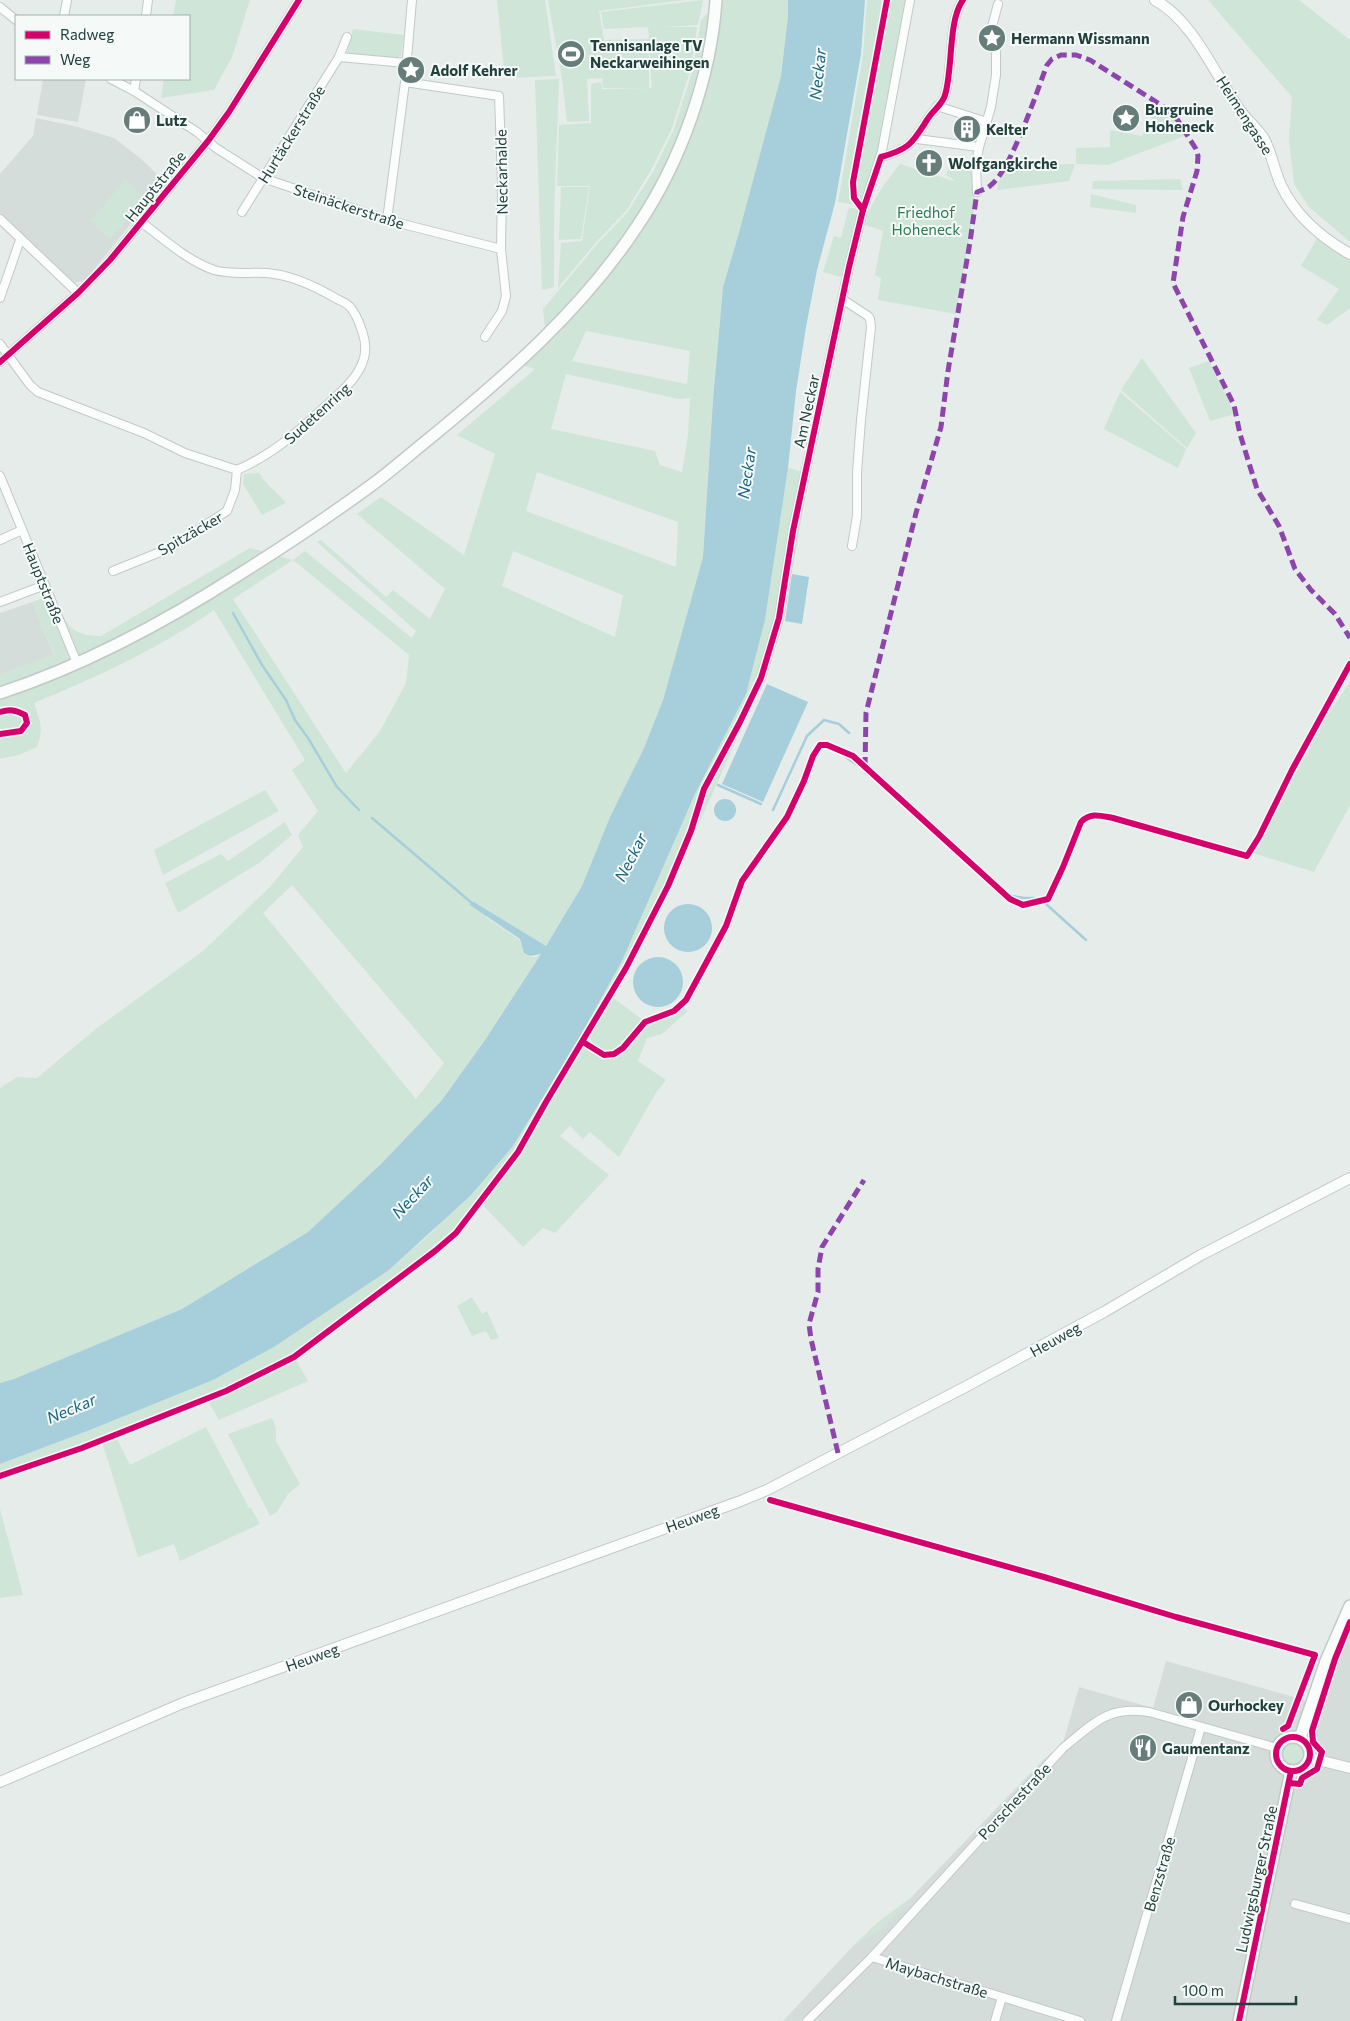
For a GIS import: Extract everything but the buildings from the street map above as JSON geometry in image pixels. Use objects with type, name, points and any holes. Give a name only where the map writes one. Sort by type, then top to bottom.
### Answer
[{"type":"main road","points":[[0,693],[77,662],[161,622],[312,528],[371,486],[509,372],[542,340],[583,295],[625,244],[652,204],[670,168],[698,96],[715,15],[716,0]]},
{"type":"main road","points":[[1300,1738],[1326,1661],[1350,1606]]},
{"type":"main road","points":[[1286,1738],[1300,1738],[1308,1744],[1310,1758],[1302,1769],[1291,1772],[1282,1768],[1278,1763],[1277,1748],[1286,1738]]},
{"type":"main road","name":"Ludwigsburger Straße","points":[[1239,2021],[1291,1772]]},
{"type":"street","points":[[64,15],[67,0]]},
{"type":"street","points":[[146,15],[148,0]]},
{"type":"street","name":"Hauptstraße","points":[[0,362],[100,271],[208,141],[250,80],[299,0]]},
{"type":"street","points":[[387,220],[405,82],[412,0]]},
{"type":"street","name":"Am Neckar","points":[[761,678],[779,618],[793,531],[842,299],[863,210],[881,157],[910,0]]},
{"type":"street","points":[[881,157],[902,150],[917,139],[928,119],[945,96],[955,19],[963,0]]},
{"type":"street","name":"Heimengasse","points":[[1155,0],[1168,9],[1203,50],[1242,112],[1262,136],[1272,154],[1281,184],[1292,205],[1323,236],[1350,254]]},
{"type":"street","points":[[977,192],[976,164],[979,147],[988,122],[996,74],[996,52],[989,38],[998,4]]},
{"type":"street","points":[[0,7],[15,19]]},
{"type":"street","name":"Hurtäckerstraße","points":[[242,212],[339,57],[347,37]]},
{"type":"street","points":[[339,57],[406,63]]},
{"type":"street","name":"Steinäckerstraße","points":[[112,80],[134,91],[197,132],[216,148],[262,178],[387,220],[501,249]]},
{"type":"street","points":[[134,91],[136,80]]},
{"type":"street","name":"Neckarhalde","points":[[405,82],[499,96],[502,183],[501,249],[506,296],[502,311],[486,337]]},
{"type":"street","points":[[937,106],[988,122]]},
{"type":"street","points":[[917,139],[979,147]]},
{"type":"street","points":[[0,219],[78,293]]},
{"type":"street","name":"Sudetenring","points":[[141,222],[192,260],[211,269],[233,273],[266,273],[289,276],[319,288],[350,306],[359,322],[364,337],[366,353],[362,366],[352,381],[282,446],[258,461],[238,470]]},
{"type":"street","points":[[0,298],[20,240]]},
{"type":"street","points":[[842,299],[868,316],[871,327],[861,420],[856,516],[852,546]]},
{"type":"street","points":[[0,344],[30,385],[38,392],[144,434],[185,453],[238,470]]},
{"type":"street","name":"Spitzäcker","points":[[113,571],[170,548],[228,511],[235,490],[238,470]]},
{"type":"street","name":"Hauptstraße","points":[[0,477],[77,662]]},
{"type":"street","points":[[0,540],[22,530]]},
{"type":"street","points":[[0,602],[45,584]]},
{"type":"street","name":"Heuweg","points":[[0,1782],[183,1703],[430,1615],[767,1490],[967,1386],[1104,1312],[1201,1255],[1350,1178]]},
{"type":"street","name":"Porschestraße","points":[[807,2021],[872,1957],[1063,1748],[1092,1724],[1118,1711],[1149,1712],[1277,1748]]},
{"type":"street","name":"Benzstraße","points":[[1116,2021],[1201,1726]]},
{"type":"street","points":[[1310,1758],[1350,1768]]},
{"type":"street","points":[[1295,1904],[1350,1920]]},
{"type":"street","name":"Maybachstraße","points":[[872,1957],[1080,2021]]},
{"type":"street","name":"Maybachstraße","points":[[995,2021],[1002,1997]]},
{"type":"shaded area","points":[[43,80],[86,80],[78,122],[37,115]]},
{"type":"shaded area","points":[[36,118],[78,127],[114,138],[140,158],[165,182],[85,280],[75,283],[30,244],[0,213],[0,174],[33,136]]},
{"type":"shaded area","points":[[32,602],[54,655],[0,675],[0,613]]},
{"type":"shaded area","points":[[1350,1626],[1350,2021],[783,2021],[854,1945],[881,1929],[1044,1759],[1063,1743],[1079,1687],[1153,1708],[1166,1661],[1294,1697],[1322,1707],[1336,1661]]},
{"type":"green space","points":[[176,0],[250,0],[232,57],[214,90],[161,98],[164,80],[190,80],[190,15],[173,15]]},
{"type":"green space","points":[[497,0],[545,0],[556,76],[505,78]]},
{"type":"green space","points":[[548,0],[685,0],[599,11],[604,40],[649,39],[648,27],[604,29],[601,12],[703,0],[698,25],[665,27],[697,27],[691,68],[672,128],[651,170],[626,211],[597,241],[558,288],[561,243],[582,241],[590,186],[557,186],[559,125],[591,123],[591,84],[601,82],[602,89],[652,88],[649,41],[649,88],[603,88],[602,78],[587,79],[589,121],[567,122],[562,79]]},
{"type":"green space","points":[[722,0],[788,0],[781,76],[723,287],[713,400],[703,557],[663,700],[644,748],[610,817],[582,886],[546,946],[474,902],[487,918],[520,940],[522,948],[530,957],[536,957],[541,954],[485,1040],[442,1100],[382,1163],[308,1232],[182,1309],[14,1379],[0,1383],[0,1088],[17,1077],[37,1078],[97,1028],[203,951],[270,887],[303,847],[298,835],[318,811],[292,770],[305,760],[214,610],[149,650],[81,683],[34,703],[41,729],[37,747],[19,755],[0,759],[0,675],[54,654],[32,602],[53,595],[70,626],[81,633],[101,636],[250,548],[293,560],[305,551],[412,638],[416,631],[317,542],[321,540],[386,597],[393,590],[430,619],[445,589],[357,514],[381,497],[464,555],[495,454],[457,435],[535,369],[522,365],[648,219],[672,178],[698,112]],"holes":[[[586,331],[690,351],[687,384],[572,361]],[[566,374],[679,399],[690,398],[688,435],[682,472],[660,465],[655,451],[551,429]],[[537,472],[678,522],[676,567],[526,511]],[[513,551],[623,595],[615,637],[502,586]],[[293,560],[409,655],[406,683],[380,731],[346,773],[233,599]],[[292,885],[444,1063],[416,1099],[263,913]]]},
{"type":"green space","points":[[867,0],[907,0],[877,152],[862,206],[838,202],[863,55]]},
{"type":"green space","points":[[1208,0],[1299,0],[1350,40],[1350,242],[1308,206],[1294,184],[1289,140],[1292,97]]},
{"type":"green space","points":[[708,13],[704,41],[691,94],[683,120],[662,171],[635,219],[614,251],[545,328],[543,309],[598,243],[627,213],[653,172],[674,129],[693,69],[701,20]]},
{"type":"green space","points":[[353,29],[404,35],[401,56],[397,58],[347,54]]},
{"type":"green space","points":[[559,79],[554,216],[554,287],[542,290],[535,80]]},
{"type":"green space","points":[[1159,104],[1176,119],[1187,135],[1108,165],[1076,164],[1076,148],[1110,147],[1110,130],[1142,136]]},
{"type":"green space","name":"Friedhof Hoheneck","points":[[951,163],[971,168],[975,190],[974,209],[956,314],[878,300],[881,278],[875,275],[883,231],[863,224],[870,208],[900,164],[957,182],[946,175]]},
{"type":"green space","points":[[1075,164],[1069,181],[997,190],[999,181],[1009,165]]},
{"type":"green space","points":[[1180,179],[1183,190],[1092,189],[1093,181]]},
{"type":"green space","points":[[125,180],[146,198],[111,239],[90,221]]},
{"type":"green space","points":[[561,187],[589,187],[581,239],[559,240]]},
{"type":"green space","points":[[1091,194],[1136,205],[1136,213],[1090,207]]},
{"type":"green space","points":[[849,207],[860,210],[841,277],[823,272],[834,236],[841,238]]},
{"type":"green space","points":[[1318,237],[1350,260],[1350,308],[1327,325],[1317,320],[1339,289],[1301,266]]},
{"type":"green space","points":[[1142,358],[1196,433],[1187,448],[1121,390]]},
{"type":"green space","points":[[1209,361],[1235,414],[1210,421],[1189,368]]},
{"type":"green space","points":[[1120,392],[1186,449],[1178,468],[1104,429]]},
{"type":"green space","points":[[788,468],[803,472],[797,503],[804,504],[783,624],[764,678],[657,918],[612,997],[643,1020],[621,1047],[612,1053],[598,1048],[590,1038],[585,1044],[606,1057],[614,1056],[627,1046],[642,1027],[684,1008],[688,1011],[662,1034],[647,1038],[638,1061],[666,1080],[657,1091],[619,1157],[590,1132],[583,1139],[570,1126],[560,1136],[609,1175],[555,1233],[543,1228],[523,1247],[481,1203],[457,1234],[295,1358],[308,1381],[219,1420],[208,1401],[116,1437],[130,1465],[206,1427],[249,1508],[251,1508],[260,1524],[180,1561],[174,1544],[138,1557],[102,1442],[0,1477],[0,1464],[213,1380],[274,1347],[389,1270],[430,1234],[513,1146],[578,1040],[622,961],[695,794],[746,694],[765,620]]},
{"type":"green space","points":[[259,473],[286,503],[262,515],[243,484],[244,474]]},
{"type":"green space","points":[[1350,682],[1350,805],[1314,872],[1253,853],[1326,717]]},
{"type":"green space","points":[[265,790],[279,811],[163,875],[154,850]]},
{"type":"green space","points":[[285,822],[292,835],[259,863],[178,913],[165,883],[221,854],[228,861]]},
{"type":"green space","points":[[472,1297],[482,1314],[487,1311],[499,1338],[491,1340],[486,1331],[472,1336],[457,1306]]},
{"type":"green space","points":[[272,1418],[276,1428],[276,1441],[300,1484],[288,1494],[277,1512],[270,1516],[228,1434]]},
{"type":"green space","points":[[0,1509],[23,1595],[0,1598]]},
{"type":"green space","points":[[1294,1740],[1303,1744],[1307,1753],[1303,1762],[1294,1766],[1285,1762],[1281,1753],[1285,1744]]},
{"type":"green space","points":[[911,1899],[881,1929],[854,1945],[878,1922]]},
{"type":"water","name":"Neckar","points":[[788,0],[865,0],[861,54],[835,203],[817,270],[806,327],[796,391],[788,468],[765,620],[746,694],[695,794],[622,961],[578,1040],[513,1146],[471,1195],[389,1270],[274,1347],[213,1380],[0,1464],[0,1383],[14,1379],[182,1309],[308,1232],[382,1163],[442,1100],[485,1040],[541,954],[531,956],[524,953],[520,939],[470,905],[471,902],[474,902],[546,946],[582,886],[610,817],[644,748],[663,700],[703,557],[713,400],[723,287],[781,76]]},
{"type":"water","points":[[792,574],[809,577],[802,624],[785,621]]},
{"type":"water","points":[[767,684],[808,702],[763,802],[722,784]]},
{"type":"water","points":[[725,799],[733,802],[736,810],[733,818],[725,821],[717,818],[714,810],[717,802]]},
{"type":"water","points":[[683,904],[693,904],[702,908],[708,914],[711,919],[711,937],[702,948],[693,952],[683,952],[674,948],[668,942],[664,933],[664,923],[668,914],[674,908]]},
{"type":"water","points":[[658,957],[668,959],[676,964],[681,972],[683,982],[681,992],[676,1000],[668,1005],[658,1007],[648,1005],[640,1000],[635,992],[633,982],[635,972],[640,964],[648,959]]},
{"type":"waterway","points":[[233,613],[262,665],[286,700],[295,720],[337,787],[359,810]]},
{"type":"waterway","points":[[773,810],[807,736],[824,720],[839,724],[849,733]]},
{"type":"waterway","points":[[844,756],[859,766]]},
{"type":"waterway","points":[[865,772],[899,798],[1003,897]]},
{"type":"waterway","points":[[718,785],[761,804]]},
{"type":"waterway","points":[[372,818],[473,904]]},
{"type":"waterway","points":[[1012,896],[1034,898]]},
{"type":"waterway","points":[[1046,904],[1086,940]]},
{"type":"marked path","points":[[865,767],[866,713],[916,513],[941,427],[948,371],[977,192],[991,185],[999,177],[1007,164],[1023,129],[1047,65],[1052,59],[1061,55],[1076,55],[1090,60],[1161,105],[1177,119],[1196,149],[1198,156],[1197,171],[1183,217],[1173,283],[1234,405],[1240,434],[1257,489],[1279,526],[1295,569],[1311,590],[1335,614],[1350,638]]},
{"type":"marked path","points":[[838,1453],[809,1324],[818,1292],[818,1269],[822,1247],[864,1180]]},
{"type":"cycle path","points":[[0,362],[78,293],[110,260],[208,141],[229,112],[299,0]]},
{"type":"cycle path","points":[[863,210],[854,198],[853,182],[887,0]]},
{"type":"cycle path","points":[[0,1476],[82,1448],[226,1391],[294,1357],[435,1251],[456,1233],[518,1152],[626,968],[668,886],[691,831],[704,789],[761,678],[779,618],[793,531],[849,267],[863,210],[881,157],[898,151],[909,144],[944,98],[955,20],[963,0]]},
{"type":"cycle path","points":[[583,1042],[604,1055],[614,1054],[623,1048],[645,1022],[674,1011],[686,1000],[726,926],[742,881],[787,817],[804,781],[813,756],[820,745],[827,745],[853,756],[1010,899],[1023,905],[1048,899],[1081,822],[1092,816],[1113,818],[1247,856],[1259,837],[1292,770],[1350,664]]},
{"type":"cycle path","points":[[0,712],[10,710],[18,712],[25,715],[27,723],[21,731],[0,734]]},
{"type":"cycle path","points":[[770,1500],[1315,1655],[1288,1726],[1283,1729]]},
{"type":"cycle path","points":[[1289,1783],[1300,1784],[1302,1778],[1317,1769],[1322,1752],[1313,1742],[1312,1731],[1335,1659],[1350,1622]]},
{"type":"cycle path","points":[[1293,1737],[1300,1738],[1305,1742],[1309,1747],[1310,1754],[1309,1761],[1305,1766],[1300,1770],[1293,1771],[1286,1770],[1281,1766],[1277,1761],[1276,1754],[1277,1747],[1281,1742],[1286,1738],[1293,1737]]},
{"type":"cycle path","points":[[1239,2021],[1291,1771]]},
{"type":"place","name":"Hermann Wissmann","points":[[992,38]]},
{"type":"place","name":"Tennisanlage TV Neckarweihingen","points":[[571,54]]},
{"type":"place","name":"Adolf Kehrer","points":[[411,70]]},
{"type":"place","name":"Burgruine Hoheneck","points":[[1126,118]]},
{"type":"place","name":"Lutz","points":[[137,120]]},
{"type":"place","name":"Kelter","points":[[967,129]]},
{"type":"place","name":"Wolfgangkirche","points":[[929,163]]},
{"type":"place","name":"Ourhockey","points":[[1189,1705]]},
{"type":"place","name":"Gaumentanz","points":[[1143,1748]]}]
